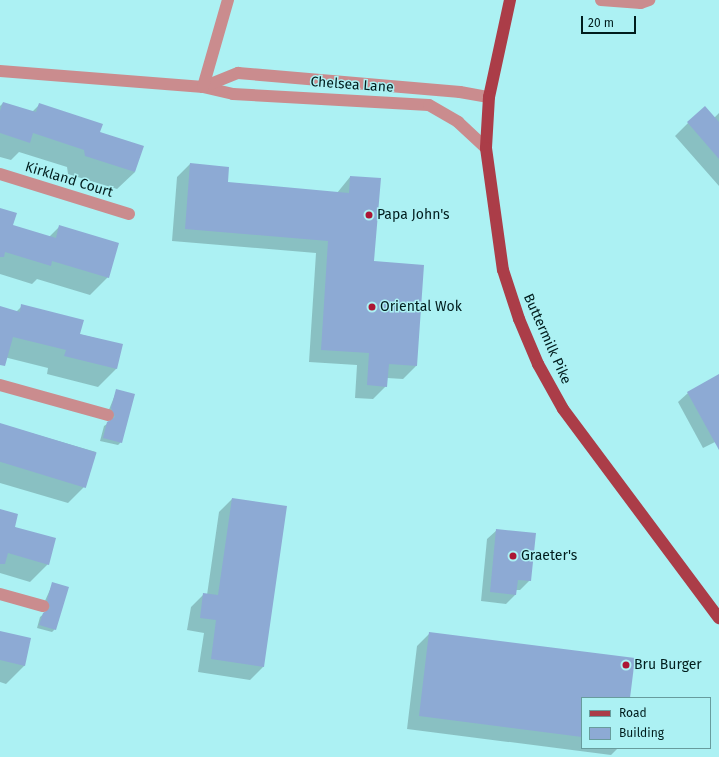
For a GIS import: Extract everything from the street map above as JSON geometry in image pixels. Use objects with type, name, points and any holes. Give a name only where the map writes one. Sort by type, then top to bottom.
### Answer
[{"type":"main road","name":"Buttermilk Pike","points":[[510,0],[489,97],[486,148],[503,270],[519,319],[538,364],[563,409],[592,450],[719,618]]},
{"type":"street","points":[[203,87],[228,0]]},
{"type":"street","points":[[601,0],[641,3],[649,0]]},
{"type":"street","name":"Chelsea Lane","points":[[0,71],[203,87],[233,94],[429,105],[458,122],[486,148]]},
{"type":"street","name":"Chelsea Lane","points":[[203,87],[238,73],[460,92],[489,97]]},
{"type":"street","name":"Kirkland Court","points":[[0,174],[129,214]]},
{"type":"street","points":[[0,385],[108,415]]},
{"type":"street","points":[[0,594],[43,606]]},
{"type":"building","points":[[3,102],[36,112],[39,103],[103,124],[100,132],[144,146],[135,172],[85,156],[84,150],[33,133],[30,143],[0,133],[0,111]]},
{"type":"building","points":[[705,106],[719,122],[719,159],[687,122]]},
{"type":"building","points":[[190,163],[229,167],[228,182],[349,193],[350,176],[381,178],[374,261],[424,265],[417,366],[389,364],[387,387],[367,385],[369,353],[321,350],[328,241],[185,229]]},
{"type":"building","points":[[0,208],[17,213],[13,225],[56,238],[59,225],[119,243],[109,278],[52,261],[51,266],[5,252],[4,257],[0,257]]},
{"type":"building","points":[[21,304],[84,320],[80,334],[123,344],[117,369],[64,356],[66,350],[13,337],[5,366],[0,365],[0,306],[20,312]]},
{"type":"building","points":[[719,374],[719,450],[687,392]]},
{"type":"building","points":[[116,389],[135,394],[122,443],[103,438],[107,422],[115,417],[111,408]]},
{"type":"building","points":[[0,423],[97,453],[86,488],[0,462]]},
{"type":"building","points":[[232,498],[287,506],[264,667],[211,659],[216,620],[200,618],[203,593],[218,595]]},
{"type":"building","points":[[0,509],[18,514],[15,527],[56,538],[49,565],[8,553],[5,564],[0,564]]},
{"type":"building","name":"Graeter's","points":[[496,529],[536,533],[531,581],[518,580],[516,595],[490,592]]},
{"type":"building","points":[[52,582],[69,587],[56,630],[39,625],[43,613],[50,608],[47,600]]},
{"type":"building","points":[[0,631],[31,638],[25,666],[0,660]]},
{"type":"building","points":[[429,632],[635,658],[630,697],[581,697],[581,737],[419,716]]},
{"type":"place","name":"Papa John's","points":[[369,215]]},
{"type":"place","name":"Oriental Wok","points":[[372,307]]},
{"type":"place","name":"Graeter's","points":[[513,556]]},
{"type":"place","name":"Bru Burger","points":[[626,665]]}]
